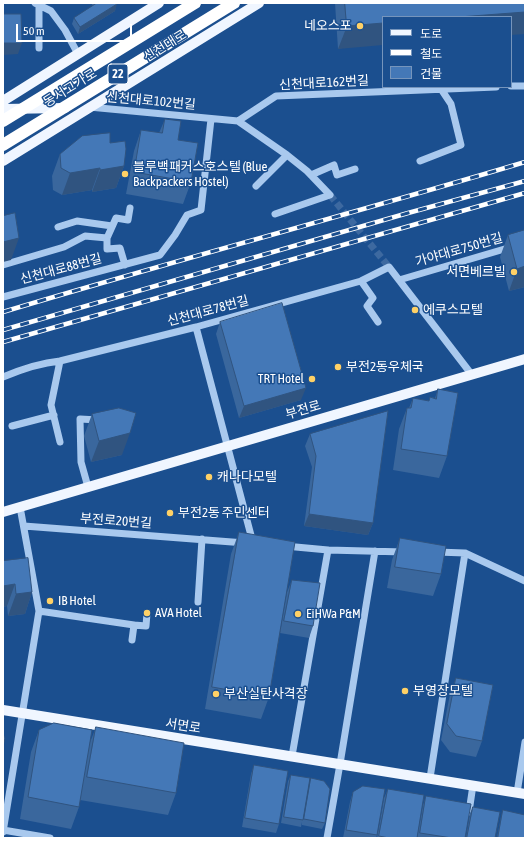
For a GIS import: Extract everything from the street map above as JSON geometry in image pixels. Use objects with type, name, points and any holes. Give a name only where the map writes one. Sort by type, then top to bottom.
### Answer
[{"type":"highway","name":"동서고가로","points":[[3,121],[195,3]]},
{"type":"highway","name":"동서고가로","points":[[3,145],[234,3]]},
{"type":"main road","points":[[3,101],[159,3]]},
{"type":"main road","name":"신천대로","points":[[3,161],[259,3]]},
{"type":"main road","points":[[3,109],[89,108]]},
{"type":"main road","name":"부전로","points":[[3,512],[525,359]]},
{"type":"main road","name":"서면로","points":[[3,710],[521,793]]},
{"type":"street","points":[[39,48],[38,4],[51,10],[65,30],[78,54]]},
{"type":"street","points":[[512,86],[525,86]]},
{"type":"street","name":"신천대로162번길","points":[[238,121],[276,96],[478,88]]},
{"type":"street","points":[[420,161],[461,145],[451,104],[441,90]]},
{"type":"street","name":"신천대로102번길","points":[[89,108],[238,121]]},
{"type":"street","name":"신천대로102번길","points":[[201,210],[211,119]]},
{"type":"street","points":[[238,121],[287,155],[311,175],[330,195],[275,214]]},
{"type":"street","points":[[256,186],[287,155]]},
{"type":"street","points":[[311,175],[334,165],[337,175],[355,169]]},
{"type":"street","points":[[107,238],[116,218],[128,220],[130,208]]},
{"type":"street","name":"신천대로88번길","points":[[3,297],[160,255],[175,235],[187,215],[201,210]]},
{"type":"street","points":[[58,227],[77,222],[112,226]]},
{"type":"street","name":"신천대로88번길","points":[[3,265],[64,247],[85,236],[107,238],[107,249],[120,248],[124,265]]},
{"type":"street","name":"가야대로750번길","points":[[399,280],[525,243]]},
{"type":"street","name":"신천대로78번길","points":[[3,377],[43,363],[60,361],[196,327],[361,281],[389,267],[399,280]]},
{"type":"street","points":[[399,280],[472,375]]},
{"type":"street","points":[[361,281],[373,298],[367,306],[378,322]]},
{"type":"street","points":[[196,327],[228,446]]},
{"type":"street","points":[[60,361],[52,405],[60,442]]},
{"type":"street","points":[[12,426],[54,415]]},
{"type":"street","points":[[88,487],[81,462],[80,419],[104,421]]},
{"type":"street","name":"부전로20번길","points":[[24,526],[257,544],[228,446]]},
{"type":"street","points":[[20,507],[39,612],[3,831],[50,838]]},
{"type":"street","points":[[198,602],[202,539]]},
{"type":"street","points":[[276,545],[328,550],[412,552]]},
{"type":"street","points":[[292,756],[328,550]]},
{"type":"street","points":[[327,838],[375,551]]},
{"type":"street","points":[[428,552],[465,553],[525,581]]},
{"type":"street","points":[[430,778],[465,553]]},
{"type":"street","points":[[39,612],[146,626],[147,613]]},
{"type":"street","points":[[132,640],[134,625]]},
{"type":"street","points":[[521,793],[525,742]]},
{"type":"street","points":[[467,822],[473,785]]},
{"type":"building","points":[[97,3],[117,4],[80,27],[74,18]]},
{"type":"building","points":[[345,3],[525,3],[525,12],[472,16],[382,16],[382,23],[347,26]]},
{"type":"building","points":[[3,14],[21,14],[22,43],[3,43]]},
{"type":"building","points":[[165,119],[181,121],[178,140],[198,143],[191,182],[134,172],[141,130],[162,133]]},
{"type":"building","points":[[110,133],[110,143],[125,141],[126,149],[124,166],[70,173],[61,168],[60,154],[82,136]]},
{"type":"building","points":[[15,213],[19,238],[3,242],[3,216]]},
{"type":"building","points":[[525,230],[525,266],[517,269],[508,235]]},
{"type":"building","points":[[282,303],[306,388],[244,406],[220,322]]},
{"type":"building","points":[[438,389],[458,393],[447,456],[401,449],[407,408],[411,408],[413,398],[429,401],[430,397],[436,399]]},
{"type":"building","points":[[119,408],[136,413],[130,433],[99,441],[92,414]]},
{"type":"building","points":[[388,411],[373,523],[309,514],[316,456],[310,434]]},
{"type":"building","points":[[239,532],[295,542],[269,697],[212,687]]},
{"type":"building","points":[[400,538],[446,546],[441,574],[395,567]]},
{"type":"building","points":[[28,558],[32,592],[16,594],[15,584],[3,586],[3,561]]},
{"type":"building","name":"EiHWa P&M","points":[[292,580],[320,583],[313,626],[284,621]]},
{"type":"building","points":[[456,678],[493,685],[482,741],[456,736],[447,724]]},
{"type":"building","points":[[54,723],[92,730],[79,807],[28,797],[39,730]]},
{"type":"building","points":[[96,727],[184,743],[176,793],[87,777]]},
{"type":"building","points":[[3,734],[5,738],[3,747]]},
{"type":"building","points":[[254,765],[288,771],[279,824],[245,818]]},
{"type":"building","points":[[291,775],[310,778],[303,820],[284,817]]},
{"type":"building","points":[[311,778],[324,781],[330,789],[325,823],[304,819]]},
{"type":"building","points":[[363,786],[385,789],[377,835],[346,830],[353,792]]},
{"type":"building","points":[[388,789],[424,795],[417,838],[389,838],[379,836]]},
{"type":"building","points":[[426,796],[471,804],[465,838],[452,838],[420,833]]},
{"type":"building","points":[[473,807],[500,812],[495,838],[467,838]]},
{"type":"building","points":[[503,810],[525,815],[525,838],[498,838]]},
{"type":"tunnel","points":[[330,195],[389,267]]},
{"type":"railway","points":[[3,312],[525,162]]},
{"type":"railway","points":[[3,330],[408,213],[525,181]]},
{"type":"railway","points":[[3,342],[525,193]]},
{"type":"place","name":"네오스포","points":[[360,26]]},
{"type":"place","name":"블루백패커스호스텔 (Blue Backpackers Hostel)","points":[[125,174]]},
{"type":"place","name":"서면베르빌","points":[[514,272]]},
{"type":"place","name":"에쿠스모텔","points":[[415,310]]},
{"type":"place","name":"부전2동우체국","points":[[338,367]]},
{"type":"place","name":"TRT Hotel","points":[[312,379]]},
{"type":"place","name":"캐나다모텔","points":[[209,477]]},
{"type":"place","name":"부전2동 주민센터","points":[[170,513]]},
{"type":"place","name":"IB Hotel","points":[[50,601]]},
{"type":"place","name":"AVA Hotel","points":[[147,613]]},
{"type":"place","name":"EiHWa P&M","points":[[298,614]]},
{"type":"place","name":"부영장모텔","points":[[405,691]]},
{"type":"place","name":"부산실탄사격장","points":[[216,694]]}]
